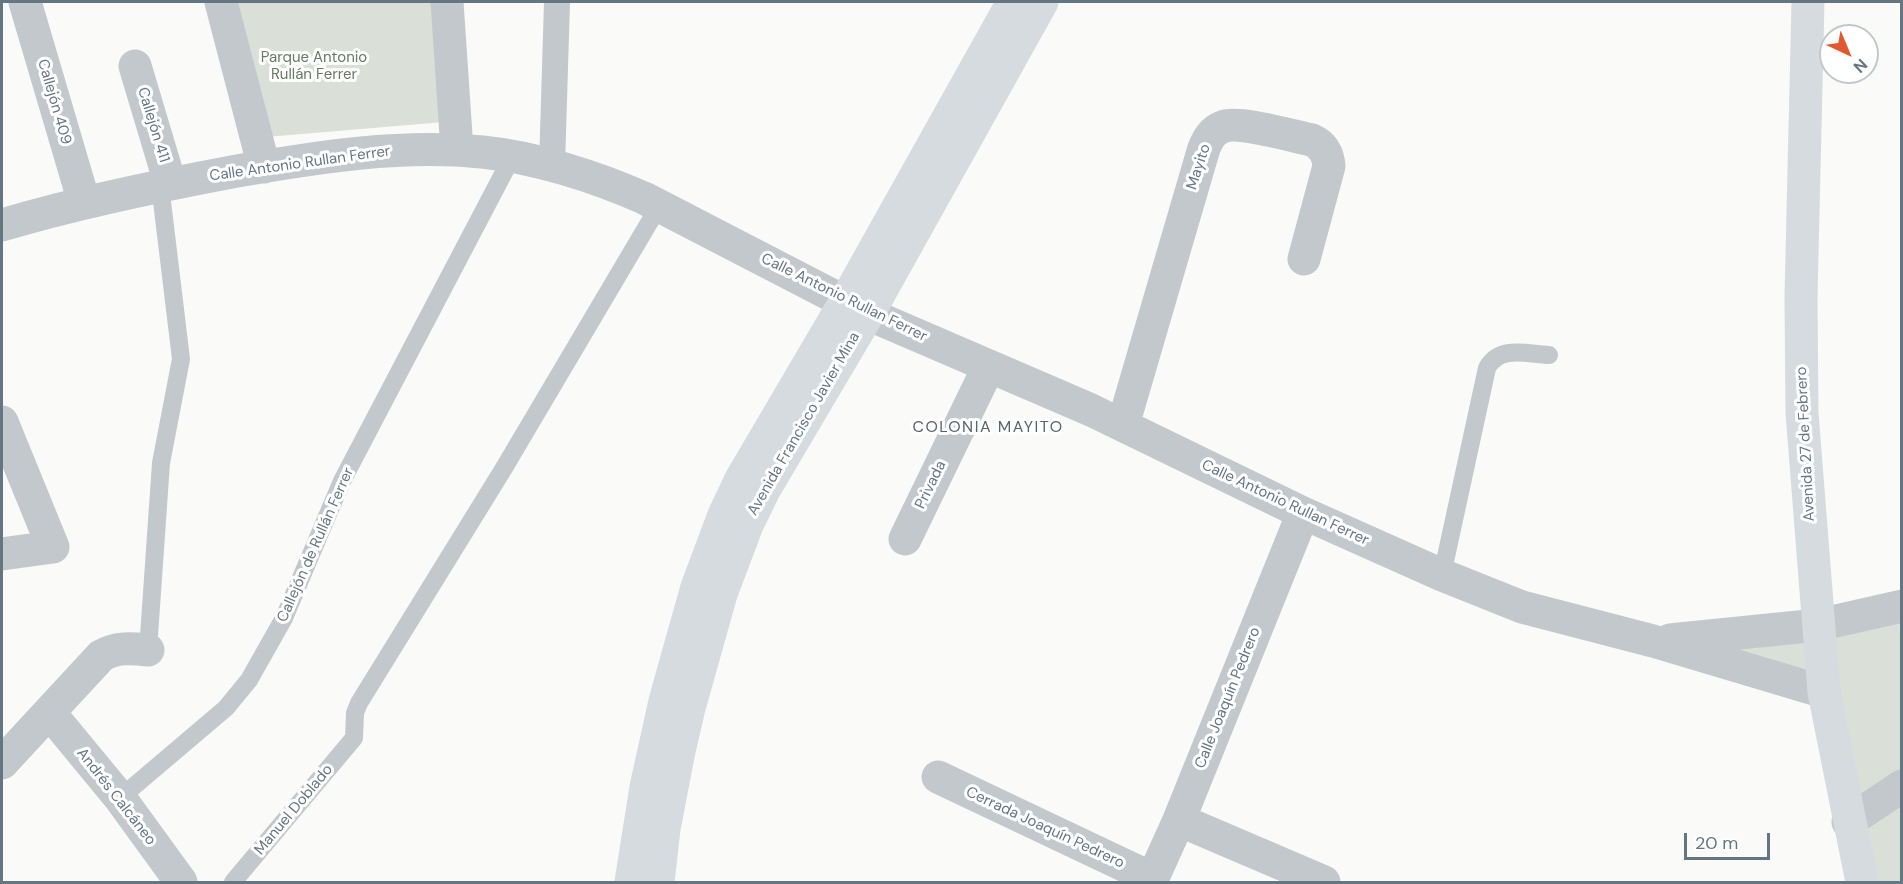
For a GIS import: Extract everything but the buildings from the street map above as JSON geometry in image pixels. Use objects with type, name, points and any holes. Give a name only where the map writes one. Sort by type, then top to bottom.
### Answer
[{"type":"main road","name":"Avenida Francisco Javier Mina","points":[[658,882],[664,829],[679,751],[716,613],[734,557],[764,490],[1013,2]]},
{"type":"main road","name":"Avenida Francisco Javier Mina","points":[[631,882],[654,746],[691,606],[710,548],[741,479],[857,308],[1042,2]]},
{"type":"main road","name":"Avenida 27 de Febrero","points":[[1808,2],[1801,297],[1802,413],[1824,692],[1848,822],[1862,882]]},
{"type":"street","name":"Callejón 409","points":[[24,2],[84,202]]},
{"type":"street","points":[[221,2],[264,167]]},
{"type":"street","points":[[447,2],[457,150]]},
{"type":"street","points":[[552,166],[556,2]]},
{"type":"street","name":"Callejón 411","points":[[135,66],[165,184]]},
{"type":"street","name":"Mayito","points":[[1123,425],[1204,148],[1215,130],[1227,125],[1240,125],[1312,140],[1322,147],[1329,166],[1304,259]]},
{"type":"street","name":"Calle Antonio Rullan Ferrer","points":[[2,225],[84,202],[165,184],[371,152],[457,150],[484,152],[552,166],[627,191],[857,308],[1123,425],[1303,513],[1442,575],[1522,607],[1653,641],[1824,692]]},
{"type":"street","name":"Privada","points":[[905,539],[989,366]]},
{"type":"street","points":[[2,422],[53,547],[2,554]]},
{"type":"street","name":"Calle Joaquín Pedrero","points":[[1152,881],[1179,820],[1303,513]]},
{"type":"street","name":"Calle Antonio Rullan Ferrer","points":[[1653,641],[1818,625],[1902,606]]},
{"type":"street","points":[[2,763],[101,656],[117,649],[148,650]]},
{"type":"street","name":"Andrés Calcáneo","points":[[49,712],[120,798],[181,882]]},
{"type":"street","name":"Cerrada Joaquín Pedrero","points":[[938,777],[1152,881]]},
{"type":"street","points":[[1848,822],[1902,786]]},
{"type":"street","points":[[1179,820],[1324,882]]},
{"type":"lane","name":"Callejón de Rullán Ferrer","points":[[120,798],[226,708],[262,661],[297,591],[342,481],[512,157]]},
{"type":"lane","points":[[148,650],[161,463],[181,359],[165,184]]},
{"type":"lane","name":"Manuel Doblado","points":[[233,882],[354,738],[355,713],[359,703],[528,430],[659,206]]},
{"type":"lane","points":[[1442,575],[1487,368],[1493,358],[1504,352],[1549,355]]},
{"type":"green space","name":"Parque Antonio Rullán Ferrer","points":[[227,2],[433,2],[444,122],[266,137]]},
{"type":"green space","points":[[1901,606],[1901,882],[1866,882],[1824,692],[1653,641]]},
{"type":"district","name":"COLONIA MAYITO","points":[[988,428]]}]
